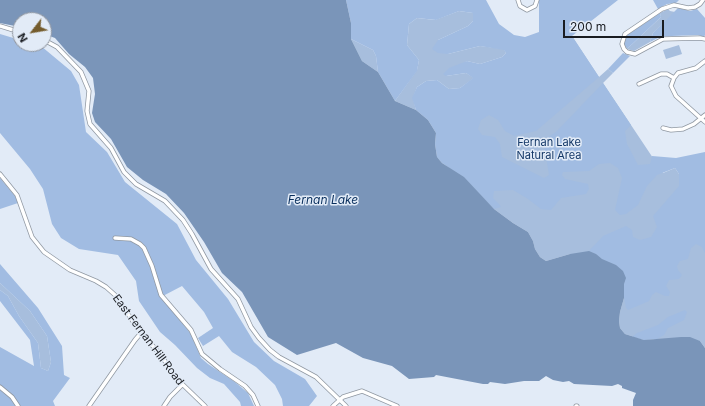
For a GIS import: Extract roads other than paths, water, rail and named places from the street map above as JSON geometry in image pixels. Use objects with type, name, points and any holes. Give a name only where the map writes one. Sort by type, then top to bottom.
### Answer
[{"type":"street","points":[[518,0],[520,6],[527,10],[533,8],[537,0]]},
{"type":"street","points":[[703,0],[695,7],[688,8],[674,5],[662,9],[625,34],[622,44],[627,52],[636,54],[663,39],[705,39]]},
{"type":"street","points":[[0,26],[12,30]]},
{"type":"street","points":[[52,44],[81,72],[89,91],[87,115],[90,124],[111,148],[124,172],[136,184],[165,201],[183,220],[211,269],[238,299],[251,327],[270,350],[316,377],[346,406]]},
{"type":"street","points":[[705,61],[696,68],[678,73],[671,86],[676,96],[705,122]]},
{"type":"street","points":[[639,84],[661,74],[667,74],[674,78]]},
{"type":"street","points":[[663,128],[675,130],[683,129],[694,124],[705,115]]},
{"type":"street","name":"East Fernan Hill Road","points":[[0,174],[18,195],[32,237],[44,252],[70,270],[106,287],[115,295],[141,333],[160,354],[173,375],[205,406]]},
{"type":"street","points":[[115,238],[131,239],[144,248],[152,266],[161,295],[191,330],[202,354],[220,369],[245,386],[253,395],[258,406]]},
{"type":"street","points":[[89,406],[141,333]]},
{"type":"street","points":[[164,406],[170,397],[182,385]]},
{"type":"street","points":[[0,387],[12,397],[18,406]]},
{"type":"street","points":[[333,406],[339,399],[348,394],[362,391],[397,406]]},
{"type":"water","name":"Fernan Lake","points":[[0,0],[346,0],[351,23],[351,39],[362,61],[378,72],[395,101],[416,110],[428,120],[436,133],[435,144],[437,157],[442,163],[464,177],[494,209],[528,232],[535,249],[540,257],[546,261],[570,254],[589,251],[616,265],[623,271],[626,278],[624,284],[624,298],[619,321],[620,328],[625,334],[644,340],[690,337],[700,341],[705,348],[705,406],[633,406],[633,400],[636,393],[622,388],[622,386],[618,384],[612,386],[574,384],[569,381],[563,382],[553,380],[546,376],[539,381],[524,381],[505,384],[490,382],[488,384],[483,384],[436,375],[434,377],[409,379],[392,366],[363,358],[336,343],[297,355],[268,337],[242,292],[222,273],[204,242],[184,213],[166,194],[143,180],[127,167],[111,139],[95,122],[92,113],[95,94],[93,78],[85,67],[69,54],[55,38],[52,37],[52,12],[12,12],[12,25],[0,23]]},
{"type":"park label","name":"Fernan Lake Natural Area","points":[[549,149]]}]
